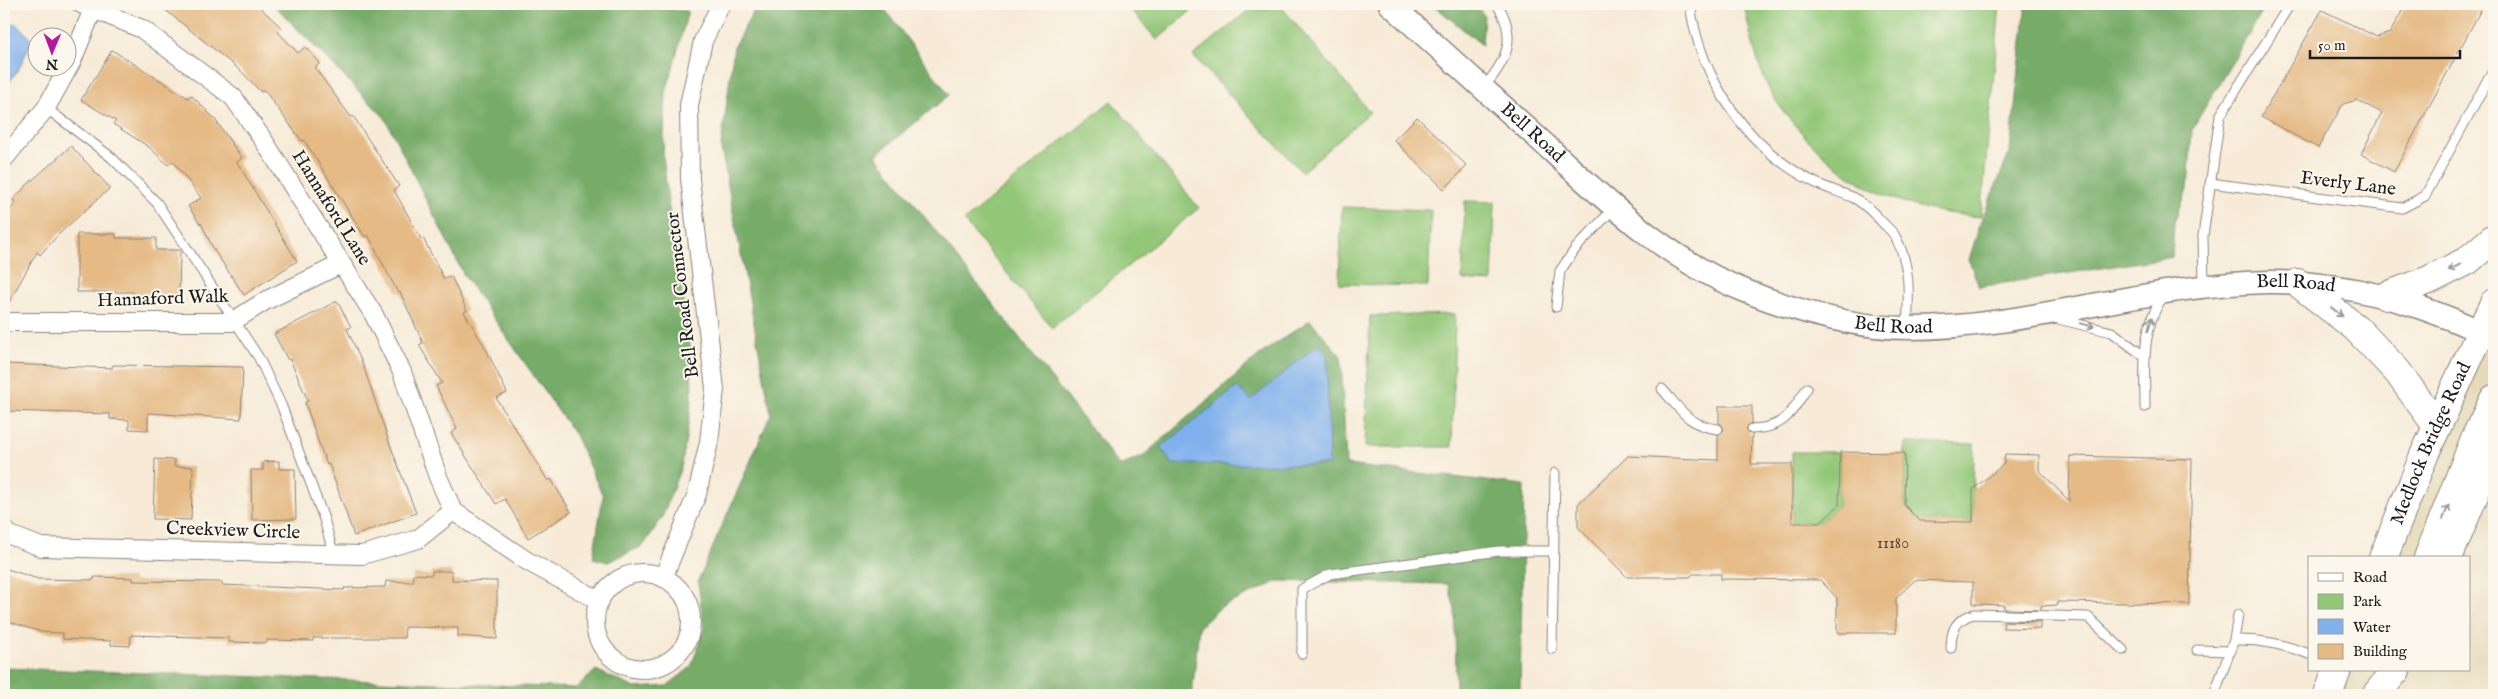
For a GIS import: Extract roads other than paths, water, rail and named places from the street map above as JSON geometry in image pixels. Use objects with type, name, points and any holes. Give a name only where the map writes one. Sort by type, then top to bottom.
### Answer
[{"type":"highway","points":[[2386,296],[2429,280],[2467,261],[2494,238]]},
{"type":"highway","points":[[2298,282],[2356,328],[2397,371],[2437,426]]},
{"type":"highway","name":"Medlock Bridge Road","points":[[2384,556],[2437,426],[2487,335],[2494,303]]},
{"type":"highway","name":"Medlock Bridge Road","points":[[2429,556],[2476,436],[2494,399]]},
{"type":"highway","points":[[2449,556],[2494,447]]},
{"type":"highway","points":[[2328,695],[2336,672]]},
{"type":"highway","points":[[2374,695],[2382,672]]},
{"type":"highway","points":[[2374,695],[2394,672]]},
{"type":"street","name":"Bell Road Connector","points":[[663,578],[697,494],[709,442],[715,388],[690,179],[690,105],[702,42],[721,4]]},
{"type":"street","name":"Bell Road","points":[[1390,4],[1615,207],[1674,254],[1745,291],[1828,318],[1908,328],[1984,323],[2204,286],[2298,282],[2351,288],[2386,296],[2421,307],[2487,335]]},
{"type":"street","points":[[4,159],[46,108],[72,61],[87,6]]},
{"type":"street","name":"Hannaford Lane","points":[[87,6],[142,29],[233,97],[264,141],[374,315],[402,372],[438,477],[453,511]]},
{"type":"street","name":"Hannaford Walk","points":[[4,322],[234,321],[265,301],[341,264]]},
{"type":"street","points":[[453,511],[527,561],[600,601]]},
{"type":"street","name":"Creekview Circle","points":[[4,529],[10,535],[41,547],[334,556],[362,555],[418,539],[453,511]]},
{"type":"street","points":[[646,574],[663,578],[677,587],[689,607],[691,629],[687,642],[669,662],[656,668],[629,667],[617,661],[599,641],[596,628],[596,614],[600,601],[610,588],[624,578],[646,574]]},
{"type":"lane","points":[[1483,88],[1498,71],[1507,51],[1507,28],[1497,4]]},
{"type":"lane","points":[[1690,4],[1704,58],[1722,95],[1742,124],[1765,148],[1789,168],[1817,184],[1853,198],[1877,216],[1896,238],[1904,261],[1909,286],[1908,328]]},
{"type":"lane","points":[[2204,286],[2203,236],[2220,116],[2290,4]]},
{"type":"lane","name":"Everly Lane","points":[[2210,183],[2402,208],[2425,196],[2494,68]]},
{"type":"lane","points":[[46,108],[111,157],[157,202],[259,358],[282,407],[324,519],[334,556]]},
{"type":"lane","points":[[1556,307],[1560,271],[1576,248],[1615,207]]},
{"type":"lane","points":[[2145,407],[2145,358],[2148,329],[2155,308],[2165,293]]},
{"type":"lane","points":[[2039,314],[2112,332],[2145,358]]},
{"type":"lane","points":[[1752,429],[1766,429],[1786,420],[1807,388]]},
{"type":"lane","points":[[1662,389],[1684,414],[1701,427],[1718,429]]},
{"type":"lane","points":[[1552,649],[1556,473]]},
{"type":"lane","points":[[1302,654],[1302,589],[1330,574],[1500,551],[1554,551]]},
{"type":"lane","points":[[1951,648],[1952,629],[1961,619],[1974,614],[2088,617],[2123,650]]},
{"type":"lane","points":[[2214,695],[2234,640],[2238,615]]},
{"type":"lane","points":[[2234,640],[2275,643],[2308,654]]},
{"type":"lane","points":[[2197,650],[2231,650]]},
{"type":"water","points":[[15,23],[28,35],[28,48],[21,65],[4,90],[4,30]]},
{"type":"water","points":[[1319,344],[1327,354],[1329,465],[1172,464],[1161,447],[1237,387],[1251,400]]}]
